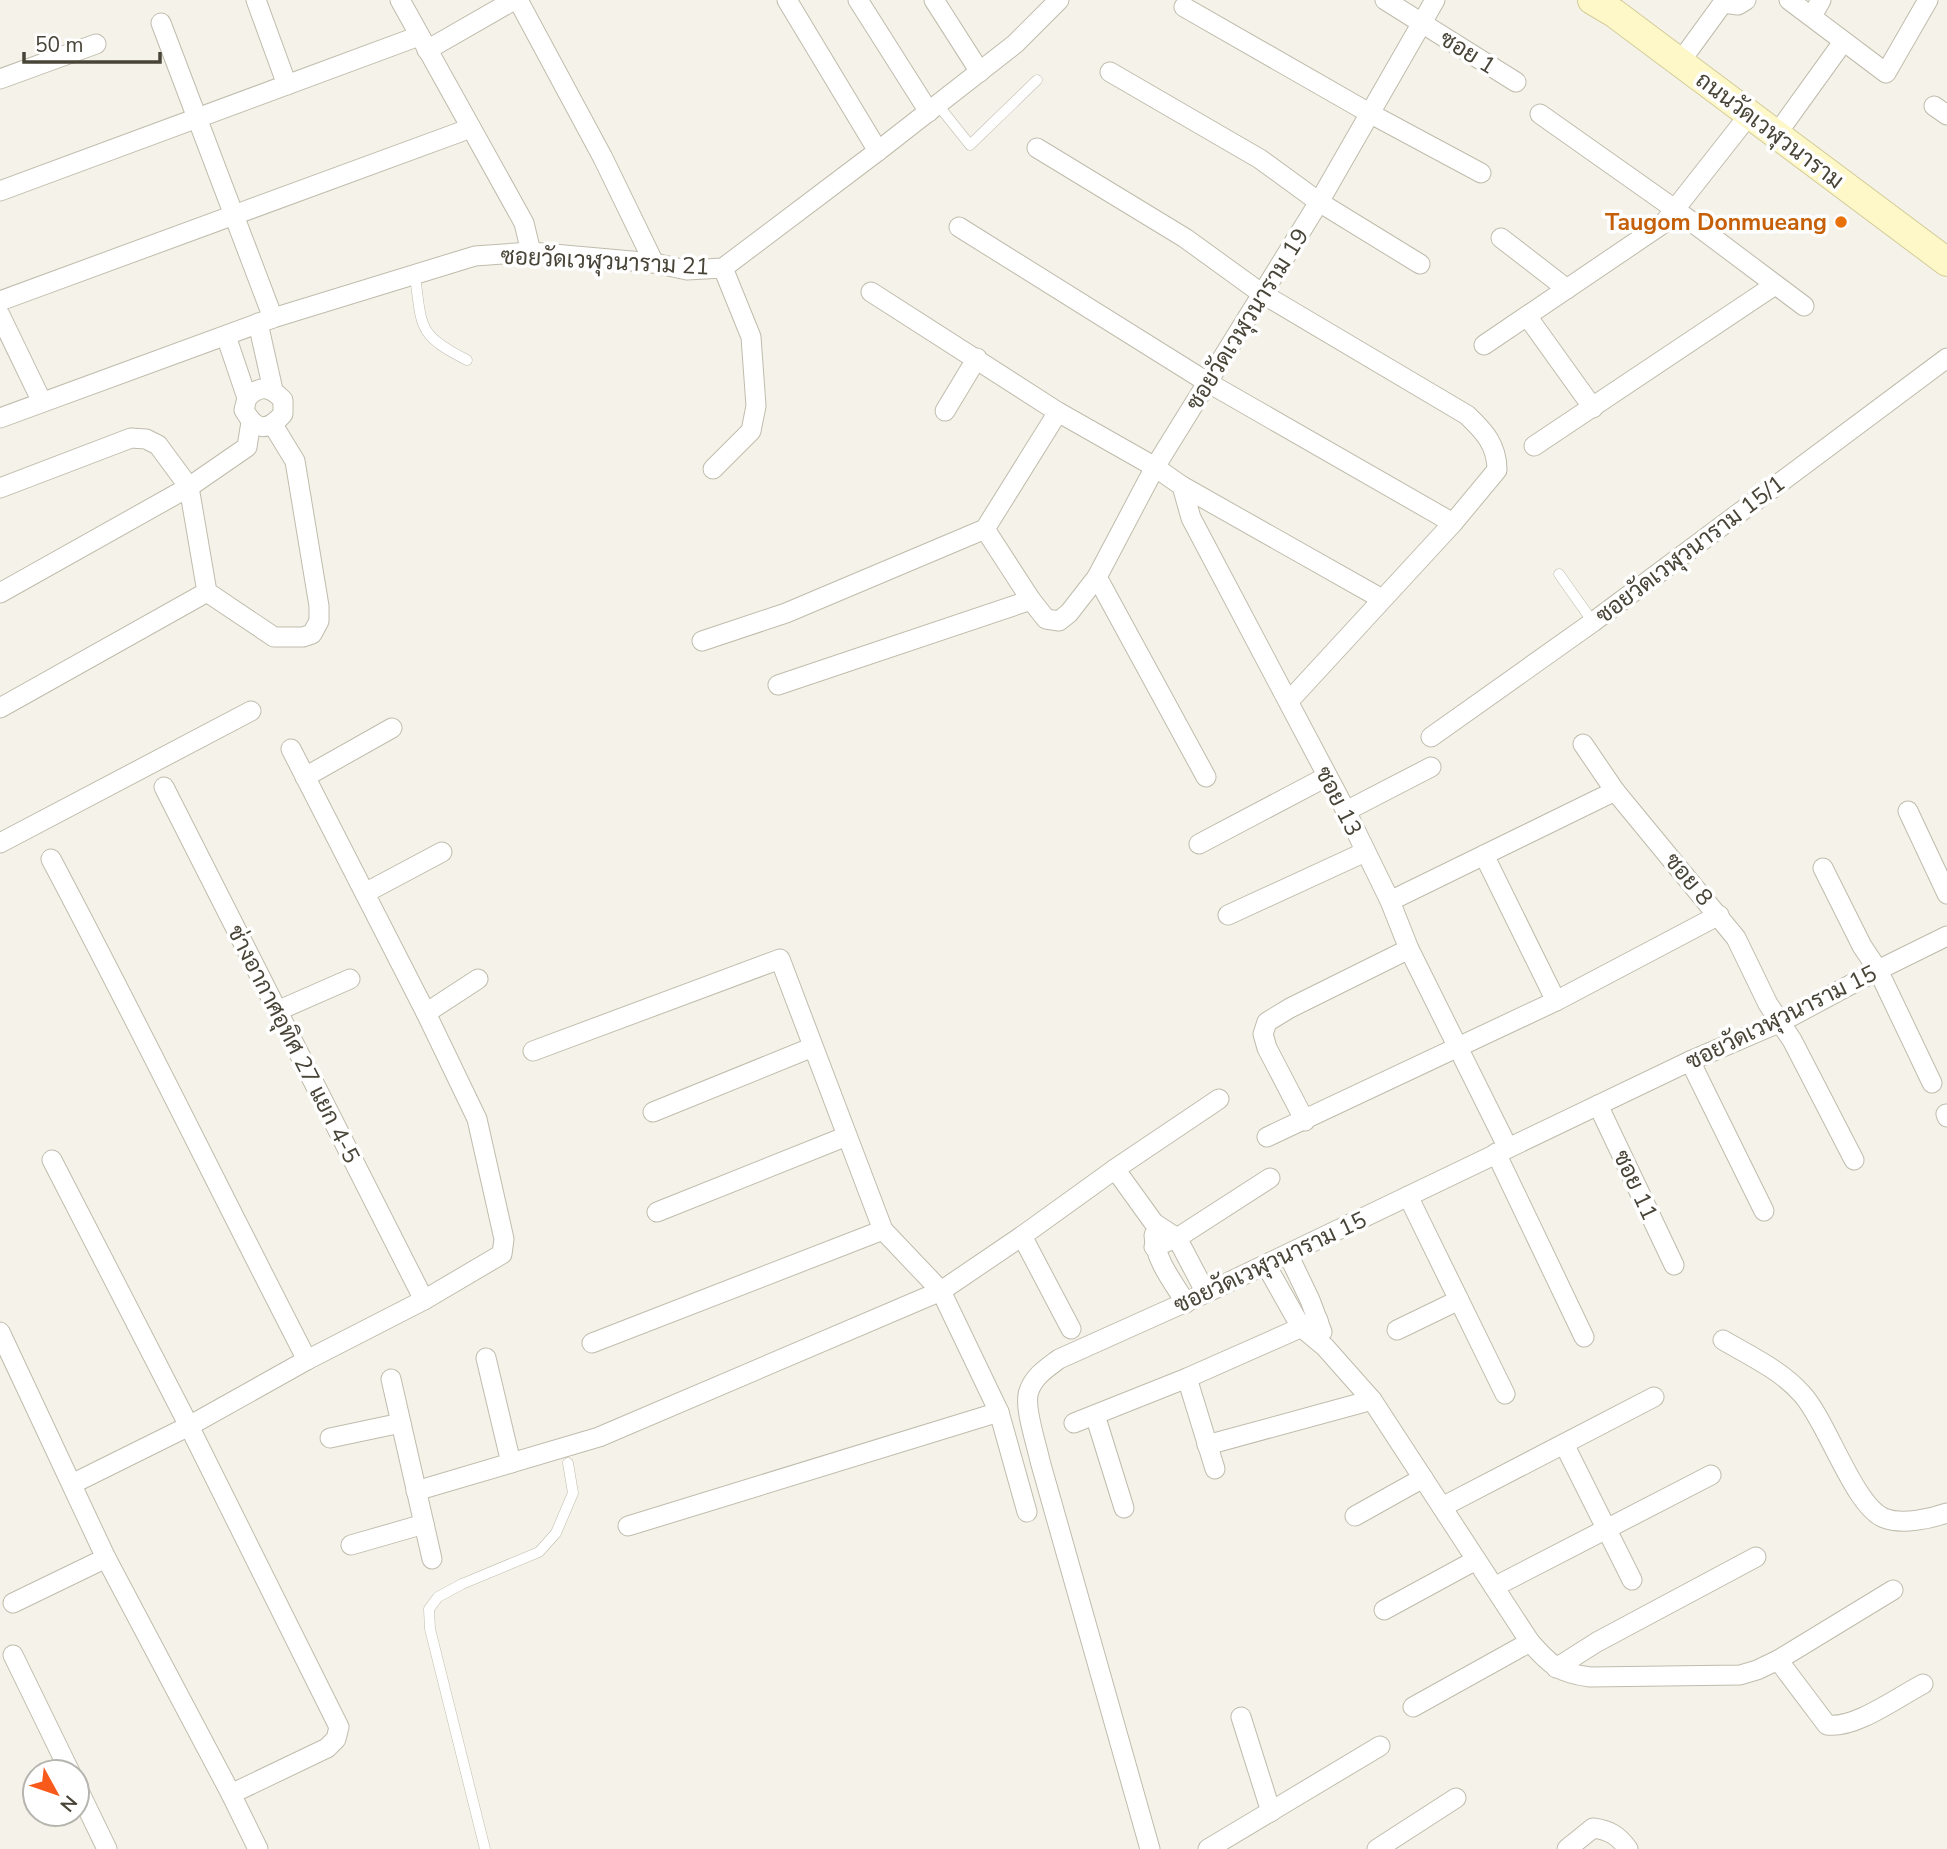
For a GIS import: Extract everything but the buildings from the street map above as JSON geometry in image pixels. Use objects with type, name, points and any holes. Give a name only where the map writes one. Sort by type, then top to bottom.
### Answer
[{"type":"street","points":[[256,0],[287,85]]},
{"type":"street","points":[[400,0],[524,223],[531,252]]},
{"type":"street","points":[[0,191],[287,85],[423,43],[516,0],[603,158],[654,264]]},
{"type":"street","points":[[787,0],[878,151]]},
{"type":"street","points":[[858,0],[933,108]]},
{"type":"street","points":[[934,0],[979,72]]},
{"type":"street","name":"ซอยวัดเวฬุวนาราม 21","points":[[0,418],[265,321],[475,256],[531,252],[654,264],[687,270],[723,268],[1015,44],[1059,0]]},
{"type":"street","name":"ซอย 1","points":[[1385,0],[1516,82]]},
{"type":"street","name":"ซอยวัดเวฬุวนาราม 19","points":[[1031,600],[1046,619],[1059,621],[1069,613],[1097,577],[1155,467],[1319,202],[1435,0]]},
{"type":"street","name":"ถนนวัดเวฬุวนาราม","points":[[1592,0],[1614,13],[1947,262]]},
{"type":"street","points":[[1680,62],[1723,2],[1738,5],[1745,0]]},
{"type":"street","points":[[1789,0],[1817,8],[1843,42],[1886,73],[1928,0]]},
{"type":"street","points":[[1184,7],[1480,173]]},
{"type":"street","points":[[161,23],[233,216],[265,321],[273,390],[282,400],[283,407],[283,414],[273,425],[261,427],[251,422],[244,411],[247,398],[226,337]]},
{"type":"street","points":[[1776,135],[1843,42]]},
{"type":"street","points":[[2,73],[96,44]]},
{"type":"street","points":[[1110,72],[1260,159],[1319,202],[1420,264]]},
{"type":"street","points":[[1540,114],[1676,210],[1804,306]]},
{"type":"street","points":[[1484,345],[1664,223],[1749,115]]},
{"type":"street","points":[[0,301],[471,128]]},
{"type":"street","points":[[1037,148],[1185,238],[1261,293],[1467,415],[1487,435],[1497,457],[1497,470],[1453,523],[1289,701]]},
{"type":"street","points":[[958,227],[1207,382],[1453,523]]},
{"type":"street","points":[[1501,238],[1567,289]]},
{"type":"street","points":[[713,469],[751,430],[756,406],[751,337],[723,268]]},
{"type":"street","points":[[1535,446],[1775,285]]},
{"type":"street","points":[[871,292],[1058,412],[1155,467],[1182,486],[1382,599]]},
{"type":"street","points":[[0,315],[42,402]]},
{"type":"street","points":[[1527,316],[1593,408]]},
{"type":"street","points":[[945,411],[977,358]]},
{"type":"street","name":"ซอยวัดเวฬุวนาราม 15/1","points":[[1431,737],[1593,622],[1947,358]]},
{"type":"street","points":[[247,398],[254,391],[263,388],[273,390]]},
{"type":"street","points":[[702,642],[786,613],[985,529],[1058,412]]},
{"type":"street","points":[[0,593],[189,487],[247,447],[251,422]]},
{"type":"street","points":[[0,488],[131,438],[146,439],[158,445],[189,487],[207,592],[274,637],[303,637],[312,634],[319,621],[319,606],[295,461],[273,425]]},
{"type":"street","name":"ซอย 13","points":[[1182,486],[1191,518],[1289,701],[1390,901],[1409,949],[1459,1048],[1584,1337]]},
{"type":"street","points":[[778,685],[1031,600],[985,529]]},
{"type":"street","points":[[1097,577],[1206,777]]},
{"type":"street","points":[[0,708],[207,592]]},
{"type":"street","points":[[0,843],[251,711]]},
{"type":"street","points":[[305,777],[392,728]]},
{"type":"street","name":"ซอย 8","points":[[1583,744],[1615,791],[1736,938],[1768,1004],[1781,1022],[1854,1160]]},
{"type":"street","points":[[72,1484],[189,1426],[307,1360],[424,1300],[502,1254],[505,1239],[477,1119],[291,749]]},
{"type":"street","points":[[1346,811],[1431,767]]},
{"type":"street","points":[[1199,844],[1326,777]]},
{"type":"street","name":"ช่างอากาศอุทิศ 27 แยก 4-5","points":[[164,787],[424,1300]]},
{"type":"street","points":[[1390,901],[1615,791]]},
{"type":"street","points":[[1908,811],[1947,894]]},
{"type":"street","points":[[365,893],[442,852]]},
{"type":"street","points":[[1228,915],[1365,852]]},
{"type":"street","points":[[1484,855],[1556,1001]]},
{"type":"street","points":[[51,859],[145,1036],[166,1086],[307,1360]]},
{"type":"street","points":[[1823,868],[1862,946],[1878,970],[1932,1083]]},
{"type":"street","points":[[1267,1138],[1556,1001],[1719,915]]},
{"type":"street","name":"ซอยวัดเวฬุวนาราม 15","points":[[1150,1849],[1030,1415],[1028,1392],[1039,1374],[1059,1359],[1186,1303],[1690,1061],[1781,1022],[1947,936]]},
{"type":"street","points":[[1305,1121],[1267,1048],[1263,1034],[1267,1022],[1409,949]]},
{"type":"street","points":[[533,1051],[780,959],[883,1230],[941,1291],[999,1412],[1027,1512]]},
{"type":"street","points":[[277,1011],[349,979]]},
{"type":"street","points":[[426,1013],[478,979]]},
{"type":"street","points":[[653,1112],[813,1046]]},
{"type":"street","points":[[1690,1061],[1764,1211]]},
{"type":"street","points":[[416,1491],[600,1437],[941,1291],[1219,1100]]},
{"type":"street","name":"ซอย 11","points":[[1598,1105],[1674,1265]]},
{"type":"street","points":[[657,1212],[847,1136]]},
{"type":"street","points":[[52,1160],[189,1426],[339,1727],[336,1739],[327,1748],[232,1794]]},
{"type":"street","points":[[1115,1169],[1154,1223],[1177,1238],[1206,1293]]},
{"type":"street","points":[[1154,1247],[1177,1238],[1270,1178]]},
{"type":"street","points":[[1408,1196],[1505,1394]]},
{"type":"street","points":[[1154,1223],[1154,1247],[1186,1303]]},
{"type":"street","points":[[592,1343],[883,1230]]},
{"type":"street","points":[[1022,1236],[1071,1329]]},
{"type":"street","points":[[1288,1254],[1310,1324]]},
{"type":"street","points":[[1266,1265],[1325,1347],[1373,1400],[1530,1642],[1547,1662],[1556,1668],[1570,1674],[1590,1677],[1740,1675],[1778,1660],[1893,1590]]},
{"type":"street","points":[[1397,1330],[1459,1300]]},
{"type":"street","points":[[1074,1423],[1187,1378],[1310,1324]]},
{"type":"street","points":[[0,1332],[106,1558],[232,1794],[258,1849]]},
{"type":"street","points":[[1723,1339],[1785,1377],[1804,1395],[1869,1507],[1884,1518],[1911,1521],[1929,1520],[1947,1513]]},
{"type":"street","points":[[486,1357],[511,1463]]},
{"type":"street","points":[[1187,1378],[1214,1469]]},
{"type":"street","points":[[391,1379],[432,1559]]},
{"type":"street","points":[[1442,1507],[1654,1397]]},
{"type":"street","points":[[1207,1445],[1373,1400]]},
{"type":"street","points":[[628,1526],[999,1412]]},
{"type":"street","points":[[1095,1415],[1124,1508]]},
{"type":"street","points":[[330,1438],[401,1423]]},
{"type":"street","points":[[1563,1444],[1632,1580]]},
{"type":"street","points":[[1494,1587],[1711,1475]]},
{"type":"street","points":[[1355,1516],[1423,1478]]},
{"type":"street","points":[[351,1545],[424,1524]]},
{"type":"street","points":[[1556,1668],[1597,1642],[1756,1557]]},
{"type":"street","points":[[13,1603],[106,1558]]},
{"type":"street","points":[[1384,1610],[1476,1560]]},
{"type":"street","points":[[1412,1707],[1530,1642]]},
{"type":"street","points":[[13,1655],[63,1758]]},
{"type":"street","points":[[1778,1660],[1827,1725],[1839,1727],[1923,1684]]},
{"type":"street","points":[[1241,1717],[1271,1812]]},
{"type":"street","points":[[1209,1849],[1380,1746]]},
{"type":"street","points":[[1377,1849],[1456,1798]]},
{"type":"street","points":[[91,1816],[107,1849]]},
{"type":"street","points":[[1567,1849],[1593,1828],[1608,1830],[1621,1839],[1628,1849]]},
{"type":"lane","points":[[933,108],[970,145],[1037,80]]},
{"type":"lane","points":[[415,276],[421,320],[426,332],[440,347],[467,360]]},
{"type":"lane","points":[[1559,574],[1593,622]]},
{"type":"lane","points":[[485,1849],[430,1629],[429,1609],[438,1597],[463,1584],[539,1552],[556,1533],[573,1493],[568,1464]]},
{"type":"place","name":"Taugom Donmueang","points":[[1841,222]]}]
